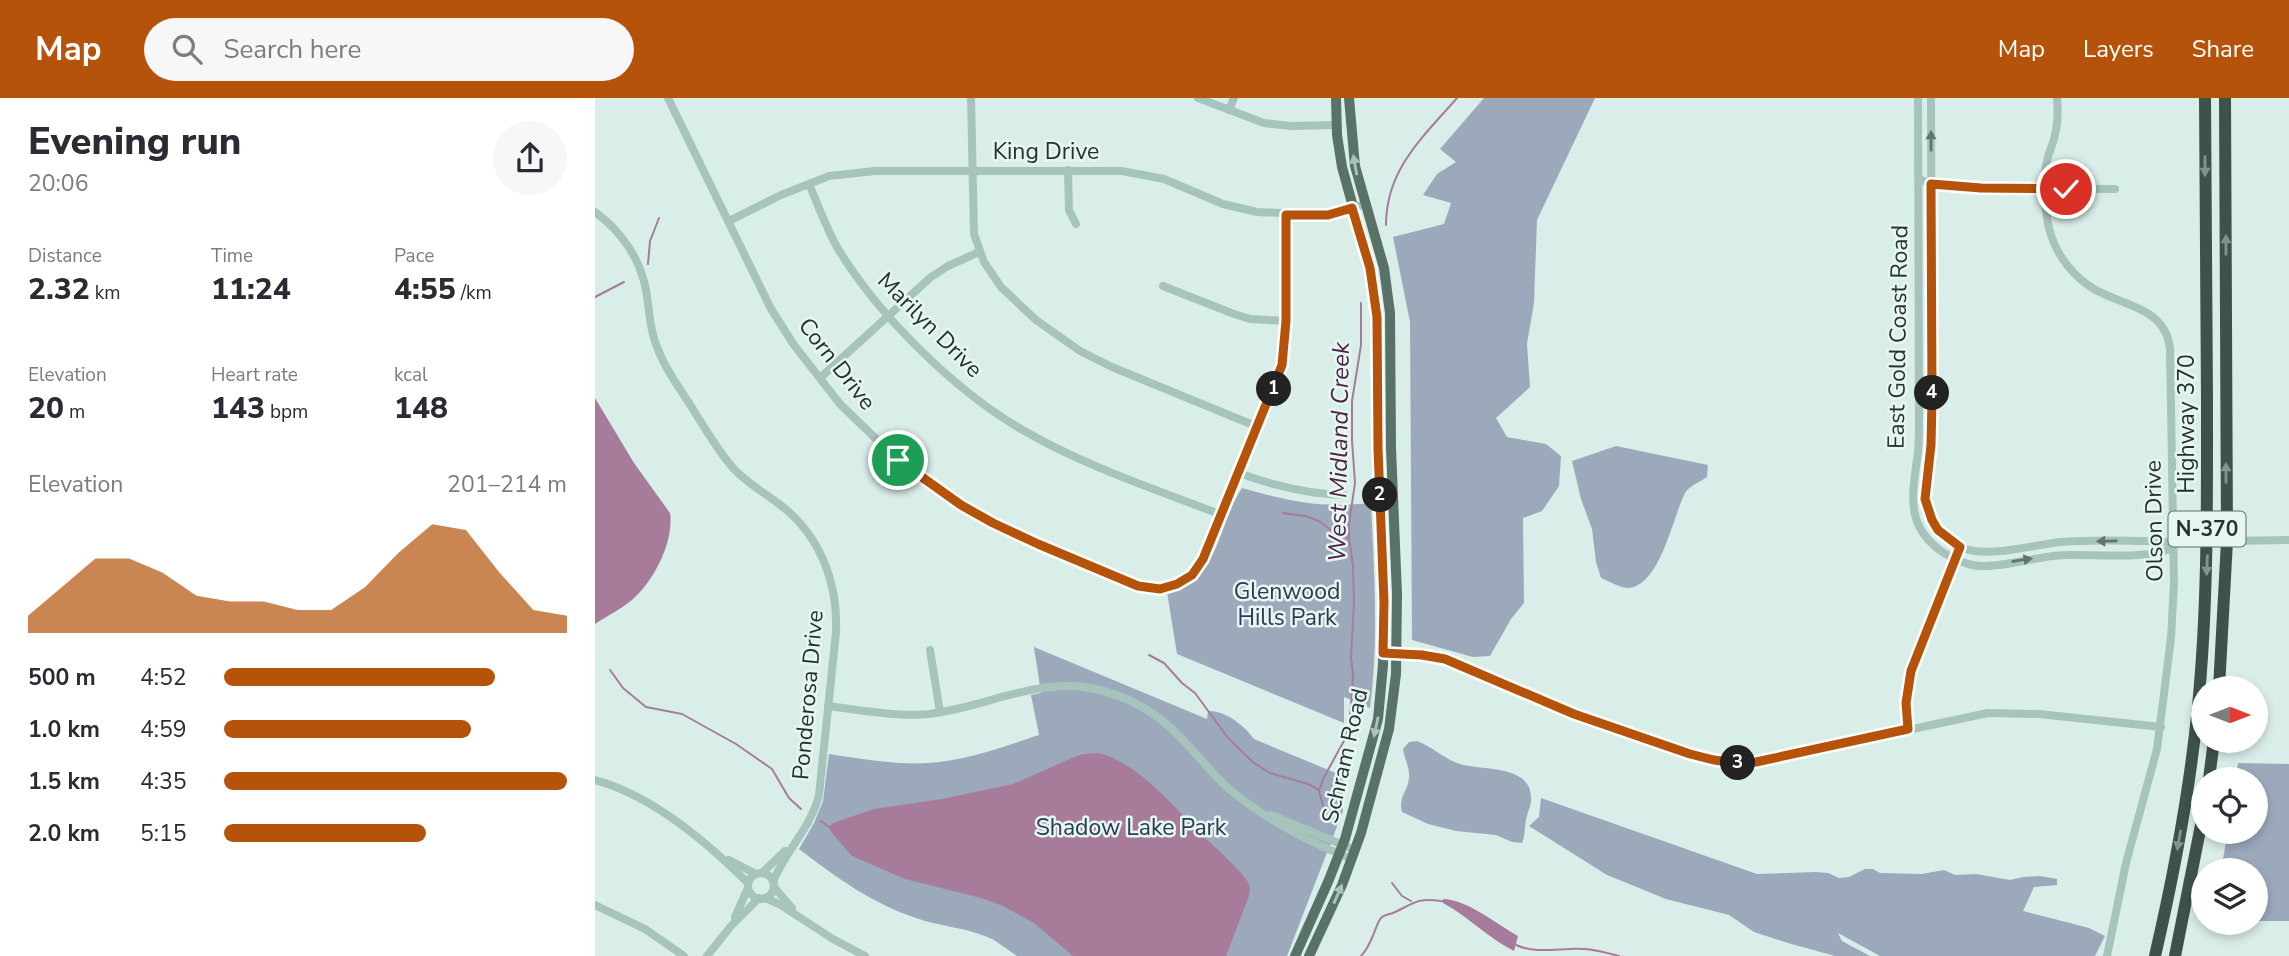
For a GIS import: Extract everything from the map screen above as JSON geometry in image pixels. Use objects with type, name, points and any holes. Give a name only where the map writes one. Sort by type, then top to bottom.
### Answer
[{"type":"highway","name":"Highway 370","points":[[2155,956],[2171,886],[2186,799],[2198,708],[2204,632],[2207,540],[2205,98]]},
{"type":"highway","points":[[2217,98],[2219,165],[2225,189]]},
{"type":"highway","name":"Highway 370","points":[[2220,676],[2227,541],[2225,98]]},
{"type":"highway","points":[[2175,956],[2197,844]]},
{"type":"main road","name":"Schram Road","points":[[1295,956],[1341,850],[1378,719],[1383,653],[1376,309],[1370,268],[1342,167],[1336,98]]},
{"type":"main road","name":"Schram Road","points":[[1309,956],[1353,855],[1389,729],[1396,654],[1391,327],[1384,268],[1355,166],[1349,98]]},
{"type":"street","name":"Corn Drive","points":[[668,98],[771,309],[794,345],[840,404],[868,433],[898,460],[961,505],[1038,544],[1149,589],[1168,587],[1192,575],[1203,559],[1282,365],[1286,321],[1286,215]]},
{"type":"street","points":[[971,98],[973,223],[979,252],[989,273],[1007,294],[1043,326],[1080,351],[1112,367],[1258,427]]},
{"type":"street","points":[[1198,98],[1264,123],[1291,126],[1337,125]]},
{"type":"street","points":[[1229,110],[1234,98]]},
{"type":"street","name":"East Gold Coast Road","points":[[1918,98],[1919,400],[1918,452],[1912,496],[1915,515],[1931,541],[1955,559]]},
{"type":"street","name":"East Gold Coast Road","points":[[1931,98],[1932,400],[1931,445],[1925,499],[1938,530],[1960,547]]},
{"type":"street","name":"Olson Drive","points":[[2057,98],[2057,128],[2046,163],[2048,225],[2056,248],[2078,277],[2092,288],[2157,318],[2169,341],[2173,612],[2161,727],[2126,863],[2107,956]]},
{"type":"street","name":"King Drive","points":[[729,221],[829,176],[852,173],[972,170],[1122,171],[1173,182],[1232,207],[1257,212],[1328,215],[1364,204]]},
{"type":"street","points":[[1068,170],[1069,210],[1076,224]]},
{"type":"street","points":[[1919,179],[1931,184],[1981,188],[2115,189]]},
{"type":"street","name":"Marilyn Drive","points":[[809,184],[824,222],[858,279],[943,372],[1022,430],[1077,457],[1222,516]]},
{"type":"street","points":[[1919,189],[1931,184]]},
{"type":"street","name":"Ponderosa Drive","points":[[595,212],[622,237],[636,262],[644,280],[656,343],[678,387],[734,469],[795,518],[808,533],[824,560],[833,588],[837,614],[817,802],[811,817],[779,868],[773,885]]},
{"type":"street","points":[[820,378],[931,277],[979,252]]},
{"type":"street","points":[[1163,286],[1250,319],[1286,321]]},
{"type":"street","points":[[1919,400],[1932,400]]},
{"type":"street","points":[[1239,473],[1300,491],[1344,495]]},
{"type":"street","points":[[2227,541],[2289,540]]},
{"type":"street","points":[[1908,729],[1906,703],[1911,671],[1960,547],[1982,552],[2063,542],[2157,541],[2166,542],[2173,547]]},
{"type":"street","points":[[1955,559],[1985,566],[2064,555],[2159,553],[2173,547]]},
{"type":"street","points":[[930,650],[940,712]]},
{"type":"street","points":[[1383,653],[1445,659],[1610,728],[1714,760],[1736,763],[1756,762],[1988,713],[2011,712],[2161,727]]},
{"type":"street","points":[[828,706],[904,714],[940,712],[1042,687],[1077,686],[1101,690],[1135,703],[1159,717],[1180,736],[1219,780],[1258,810],[1353,855]]},
{"type":"street","points":[[595,780],[643,799],[715,851],[770,877],[773,885],[798,915]]},
{"type":"street","name":"Ponderosa Drive","points":[[759,873],[797,838]]},
{"type":"street","points":[[715,851],[748,885],[751,894],[798,915],[833,939],[865,956]]},
{"type":"street","points":[[708,956],[730,926],[748,885],[759,873]]},
{"type":"street","points":[[730,926],[762,898],[770,895],[773,885]]},
{"type":"street","points":[[595,905],[645,929],[684,956]]},
{"type":"green space","points":[[1484,98],[1595,98],[1537,220],[1534,303],[1527,344],[1530,387],[1496,418],[1507,437],[1546,444],[1561,456],[1559,486],[1542,511],[1523,518],[1524,603],[1511,619],[1490,656],[1473,657],[1412,640],[1410,322],[1393,237],[1444,224],[1451,203],[1423,195],[1437,174],[1456,162],[1440,149]]},
{"type":"green space","points":[[1616,446],[1708,465],[1707,477],[1685,493],[1657,564],[1638,585],[1627,588],[1601,578],[1592,529],[1572,461]]},
{"type":"green space","name":"Glenwood Hills Park","points":[[1242,488],[1306,503],[1371,503],[1375,631],[1370,708],[1344,697],[1344,723],[1177,654],[1167,592],[1185,585],[1208,563]]},
{"type":"green space","name":"Shadow Lake Park","points":[[1034,647],[1207,719],[1208,711],[1221,713],[1240,724],[1254,739],[1343,776],[1343,811],[1287,956],[1017,956],[985,936],[924,921],[884,905],[840,879],[799,849],[823,801],[829,754],[891,762],[942,762],[998,749],[1039,735],[1031,695],[1041,693]]},
{"type":"green space","points":[[1417,741],[1460,764],[1505,771],[1524,780],[1531,800],[1522,843],[1496,835],[1456,831],[1428,824],[1402,812],[1401,802],[1409,774],[1403,749],[1409,742]]},
{"type":"green space","points":[[2238,763],[2289,764],[2289,921],[2268,921],[2268,858],[2223,858],[2226,844],[2268,844],[2268,767],[2238,767]]},
{"type":"green space","points":[[1541,798],[1757,874],[1816,872],[1839,878],[1849,877],[1865,869],[1880,873],[1922,874],[1944,870],[1955,875],[1976,874],[2010,880],[2040,876],[2057,879],[2057,885],[2034,887],[2023,911],[2089,928],[2105,936],[2095,956],[1880,956],[1838,933],[1842,941],[1870,956],[1835,956],[1754,932],[1729,915],[1666,899],[1607,875],[1529,826],[1539,817]]},
{"type":"shaded area","points":[[595,398],[634,463],[670,513],[670,524],[666,548],[648,582],[632,600],[595,624]]},
{"type":"shaded area","points":[[1098,753],[1127,766],[1155,787],[1248,882],[1249,896],[1226,956],[1073,956],[1034,923],[1003,906],[905,879],[852,856],[829,827],[833,823],[874,809],[942,799],[1013,784],[1072,758]]},
{"type":"shaded area","points":[[1444,899],[1473,908],[1518,936],[1514,951],[1443,903],[1441,901]]},
{"type":"waterway","name":"West Midland Creek","points":[[1386,225],[1392,187],[1399,170],[1457,98]]},
{"type":"waterway","points":[[648,264],[650,241],[659,218]]},
{"type":"waterway","points":[[595,297],[624,282]]},
{"type":"waterway","name":"West Midland Creek","points":[[1323,806],[1319,791],[1345,739],[1352,694],[1354,603],[1349,524],[1355,483],[1352,401],[1361,345],[1361,303]]},
{"type":"waterway","points":[[1283,513],[1314,519],[1348,538]]},
{"type":"waterway","points":[[1149,655],[1164,663],[1195,693],[1228,738],[1254,763],[1270,773],[1319,790]]},
{"type":"waterway","points":[[610,670],[623,688],[646,707],[682,714],[736,744],[772,769],[789,798],[801,809]]},
{"type":"waterway","points":[[821,821],[829,827]]},
{"type":"waterway","name":"West Midland Creek","points":[[1392,883],[1402,896],[1411,901]]},
{"type":"waterway","points":[[1361,956],[1383,916],[1421,901],[1441,901]]},
{"type":"waterway","points":[[1516,945],[1541,950],[1585,949],[1619,956]]},
{"type":"route","points":[[898,460],[961,505],[993,523],[1138,586],[1160,589],[1185,580],[1203,559],[1282,365],[1286,321],[1286,215],[1328,215],[1352,208],[1374,285],[1377,317],[1383,653],[1445,659],[1610,728],[1714,760],[1756,762],[1908,729],[1906,703],[1911,671],[1960,547],[1938,530],[1932,520],[1924,490],[1931,445],[1931,184],[1981,188],[2066,189]]}]
